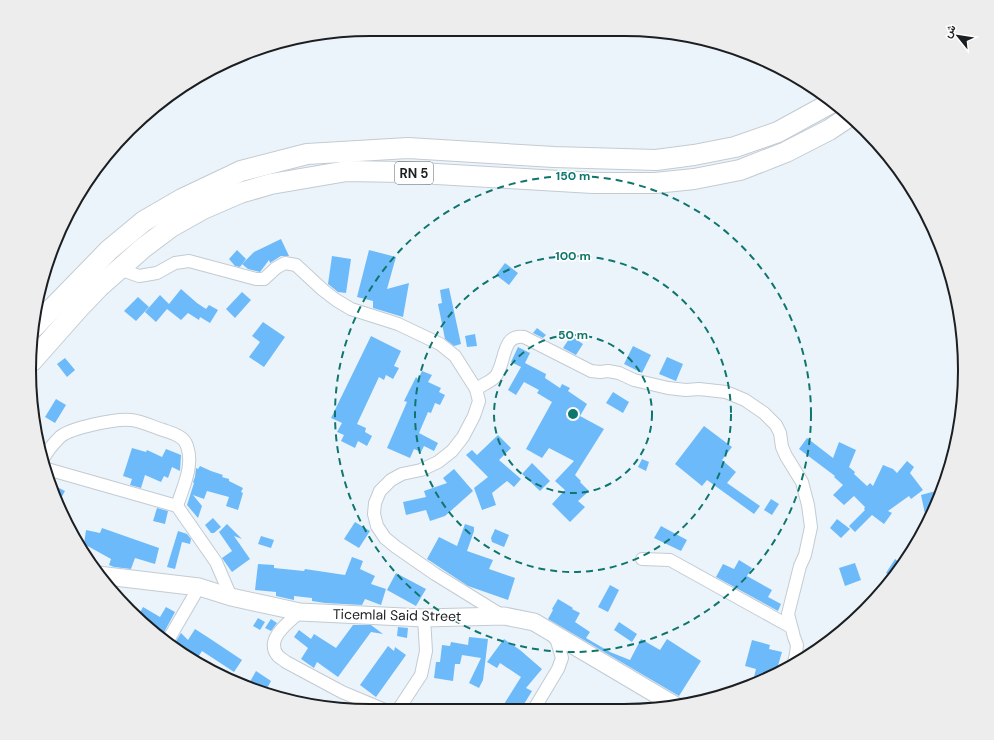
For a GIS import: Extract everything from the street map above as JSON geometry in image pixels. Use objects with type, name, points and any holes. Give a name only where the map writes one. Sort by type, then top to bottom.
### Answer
[{"type":"highway","name":"RN 5","points":[[40,322],[109,250],[144,221],[182,199],[241,171],[307,154],[408,148],[554,158],[656,160],[694,156],[734,147],[778,132],[827,105]]},
{"type":"highway","name":"RN 5","points":[[37,356],[99,287],[143,248],[171,227],[202,209],[240,193],[270,184],[346,171],[402,172],[593,183],[655,183],[694,179],[740,170],[786,152],[829,130],[845,120]]},
{"type":"main road","name":"Ticemlal Said Street","points":[[108,576],[199,587],[231,597],[300,612],[424,618],[504,616],[534,622],[663,701]]},
{"type":"street","points":[[119,269],[139,276],[157,273],[175,263],[189,261],[256,279],[264,279],[276,268],[285,264],[296,265],[322,290],[351,309],[398,324],[440,344],[455,356],[476,389],[479,401],[474,416],[463,437],[452,451],[438,462],[421,470],[402,474],[391,480],[380,491],[375,503],[374,514],[377,526],[385,538],[396,547],[435,574],[504,616]]},
{"type":"street","points":[[476,389],[495,377],[509,341],[513,337],[518,336],[524,337],[591,371],[608,371],[619,373],[634,380],[674,389],[726,392],[746,400],[764,413],[776,425],[780,433],[782,446],[786,456],[802,482],[808,505],[811,527],[805,555],[800,566],[788,614],[797,645],[795,656]]},
{"type":"street","points":[[47,454],[60,437],[70,431],[123,419],[132,420],[176,434],[183,439],[188,446],[190,466],[177,506]]},
{"type":"street","points":[[52,470],[177,506],[216,562],[231,597]]},
{"type":"street","points":[[642,559],[670,560],[791,627]]},
{"type":"street","points":[[170,637],[199,587]]},
{"type":"street","points":[[300,612],[280,630],[275,638],[274,648],[278,656],[286,662],[342,692],[371,704]]},
{"type":"street","points":[[402,704],[421,675],[426,652],[424,618]]},
{"type":"street","points":[[537,704],[558,669],[562,658],[557,641],[549,631]]},
{"type":"building","points":[[281,239],[289,256],[281,256],[270,263],[269,260],[260,272],[248,269],[242,264],[254,252]]},
{"type":"building","points":[[237,250],[246,259],[240,267],[235,266],[229,259]]},
{"type":"building","points":[[369,250],[396,257],[387,289],[409,283],[403,317],[373,308],[373,301],[357,297]]},
{"type":"building","points":[[332,256],[351,259],[346,293],[338,292],[328,284]]},
{"type":"building","points":[[505,263],[518,273],[509,285],[496,275]]},
{"type":"building","points":[[449,288],[461,344],[454,346],[445,339],[438,304],[442,303],[440,290]]},
{"type":"building","points":[[181,289],[206,309],[209,305],[218,310],[210,323],[200,317],[199,320],[188,313],[181,320],[167,309],[156,322],[145,312],[160,295],[169,304]]},
{"type":"building","points":[[242,292],[251,300],[235,318],[226,309]]},
{"type":"building","points":[[138,297],[149,307],[136,321],[124,311]]},
{"type":"building","points":[[263,322],[285,337],[264,367],[249,357],[260,342],[252,336]]},
{"type":"building","points":[[537,328],[546,335],[543,338],[533,333]]},
{"type":"building","points":[[475,334],[477,346],[467,347],[465,336]]},
{"type":"building","points":[[371,336],[401,351],[394,366],[399,368],[393,379],[386,375],[384,380],[379,377],[357,424],[366,428],[365,432],[372,436],[367,446],[358,441],[355,448],[341,441],[344,435],[337,432],[342,423],[331,418]]},
{"type":"building","points":[[571,336],[583,344],[576,355],[563,348]]},
{"type":"building","points":[[633,346],[651,355],[642,373],[624,364]]},
{"type":"building","points":[[518,347],[530,353],[525,363],[546,374],[545,378],[560,388],[562,384],[570,388],[568,391],[587,404],[580,416],[604,429],[575,475],[589,491],[578,501],[585,507],[570,522],[552,504],[565,490],[555,481],[574,461],[549,448],[542,458],[526,449],[552,402],[537,393],[539,390],[524,382],[516,395],[508,390],[521,367],[511,362]]},
{"type":"building","points":[[667,357],[683,364],[676,381],[659,374]]},
{"type":"building","points":[[65,358],[75,370],[67,377],[57,364]]},
{"type":"building","points":[[422,371],[432,375],[428,382],[441,388],[439,392],[445,395],[440,405],[435,403],[431,413],[428,412],[419,433],[438,443],[434,451],[424,446],[421,452],[414,449],[410,458],[387,448],[407,402],[404,401],[416,377],[418,379]]},
{"type":"building","points":[[613,392],[629,402],[623,413],[606,403]]},
{"type":"building","points":[[56,399],[66,405],[55,423],[45,417]]},
{"type":"building","points":[[704,426],[732,447],[722,460],[736,472],[727,483],[760,506],[754,514],[707,480],[702,486],[675,464]]},
{"type":"building","points":[[498,435],[511,448],[499,460],[521,479],[514,487],[507,481],[492,493],[496,505],[482,510],[474,488],[488,477],[466,455],[472,450],[477,455]]},
{"type":"building","points":[[807,438],[833,458],[839,442],[856,450],[849,467],[867,486],[870,483],[873,486],[883,465],[893,469],[897,473],[907,461],[914,467],[910,473],[923,490],[911,499],[909,496],[888,511],[892,513],[884,524],[872,515],[855,532],[849,526],[865,510],[865,507],[854,496],[844,505],[833,495],[843,485],[834,477],[835,476],[799,449]]},
{"type":"building","points":[[132,448],[146,452],[147,450],[162,457],[166,449],[181,455],[180,471],[172,467],[168,478],[164,476],[161,482],[145,475],[141,488],[130,485],[132,479],[123,476]]},
{"type":"building","points":[[642,459],[649,462],[646,471],[638,467]]},
{"type":"building","points":[[532,463],[550,481],[540,491],[522,474]]},
{"type":"building","points":[[200,466],[223,475],[222,477],[229,479],[229,481],[243,488],[238,510],[226,506],[229,497],[207,491],[204,499],[193,495],[202,506],[198,518],[187,505],[194,483],[196,468],[198,469]]},
{"type":"building","points":[[454,469],[473,491],[445,516],[430,521],[426,510],[406,515],[403,502],[426,497],[424,491],[447,483],[443,478]]},
{"type":"building","points":[[57,487],[65,491],[61,498]]},
{"type":"building","points":[[935,491],[925,514],[921,495]]},
{"type":"building","points":[[771,499],[779,504],[772,515],[764,510]]},
{"type":"building","points":[[157,508],[168,511],[165,524],[153,521]]},
{"type":"building","points":[[213,518],[221,527],[214,533],[211,533],[205,525]]},
{"type":"building","points":[[837,519],[850,529],[841,538],[830,528]]},
{"type":"building","points":[[355,522],[370,531],[359,548],[344,539]]},
{"type":"building","points":[[227,524],[242,539],[234,536],[250,559],[232,572],[222,558],[232,551],[219,532]]},
{"type":"building","points":[[465,524],[474,527],[467,551],[493,560],[489,569],[515,578],[508,600],[468,586],[427,559],[439,537],[457,546]]},
{"type":"building","points":[[661,526],[687,540],[681,551],[654,538]]},
{"type":"building","points":[[102,528],[159,548],[155,564],[135,558],[131,569],[109,565],[111,559],[86,545],[84,543],[86,530],[100,533]]},
{"type":"building","points":[[495,529],[509,535],[504,547],[492,542],[491,538]]},
{"type":"building","points":[[178,531],[187,534],[191,539],[190,544],[182,542],[175,569],[167,567]]},
{"type":"building","points":[[261,536],[274,540],[271,548],[258,544]]},
{"type":"building","points":[[352,557],[363,561],[360,569],[375,576],[371,584],[386,589],[381,605],[365,599],[362,605],[325,603],[312,601],[312,598],[294,596],[294,600],[276,596],[276,592],[255,590],[258,564],[274,565],[274,568],[304,571],[305,569],[345,575]]},
{"type":"building","points":[[895,559],[898,561],[888,574],[886,573]]},
{"type":"building","points":[[739,560],[752,568],[747,576],[772,590],[768,597],[781,604],[778,611],[716,577],[723,564],[734,569]]},
{"type":"building","points":[[855,563],[861,580],[845,586],[839,568]]},
{"type":"building","points":[[396,573],[426,589],[416,606],[387,590]]},
{"type":"building","points":[[610,585],[619,590],[608,612],[598,607]]},
{"type":"building","points":[[558,599],[580,613],[575,622],[590,632],[586,638],[610,652],[630,660],[641,639],[660,650],[667,639],[701,661],[679,696],[548,619]]},
{"type":"building","points":[[143,607],[160,617],[166,607],[175,612],[164,632],[140,612]]},
{"type":"building","points":[[258,618],[265,622],[260,630],[253,626]]},
{"type":"building","points":[[271,619],[277,623],[271,631],[265,628]]},
{"type":"building","points":[[619,622],[637,634],[632,642],[614,630]]},
{"type":"building","points":[[353,625],[371,625],[383,634],[371,632],[338,677],[317,662],[314,668],[301,659],[308,648],[294,637],[299,630],[311,639],[314,634],[336,648]]},
{"type":"building","points":[[398,627],[408,628],[407,638],[397,636]]},
{"type":"building","points":[[195,629],[242,660],[234,672],[202,651],[199,656],[176,642],[181,633],[188,640]]},
{"type":"building","points":[[469,637],[488,639],[483,680],[479,688],[469,683],[481,658],[462,655],[460,664],[455,664],[453,681],[434,678],[436,662],[440,662],[442,645],[450,646],[451,642],[468,645]]},
{"type":"building","points":[[504,639],[520,650],[542,669],[526,688],[532,691],[524,704],[504,704],[521,677],[500,663],[497,668],[487,662]]},
{"type":"building","points":[[752,640],[770,645],[769,649],[782,652],[778,667],[756,677],[754,677],[756,669],[745,666]]},
{"type":"building","points":[[388,646],[394,651],[395,647],[406,655],[376,697],[360,685]]},
{"type":"building","points":[[256,671],[271,681],[268,688],[250,682]]}]
